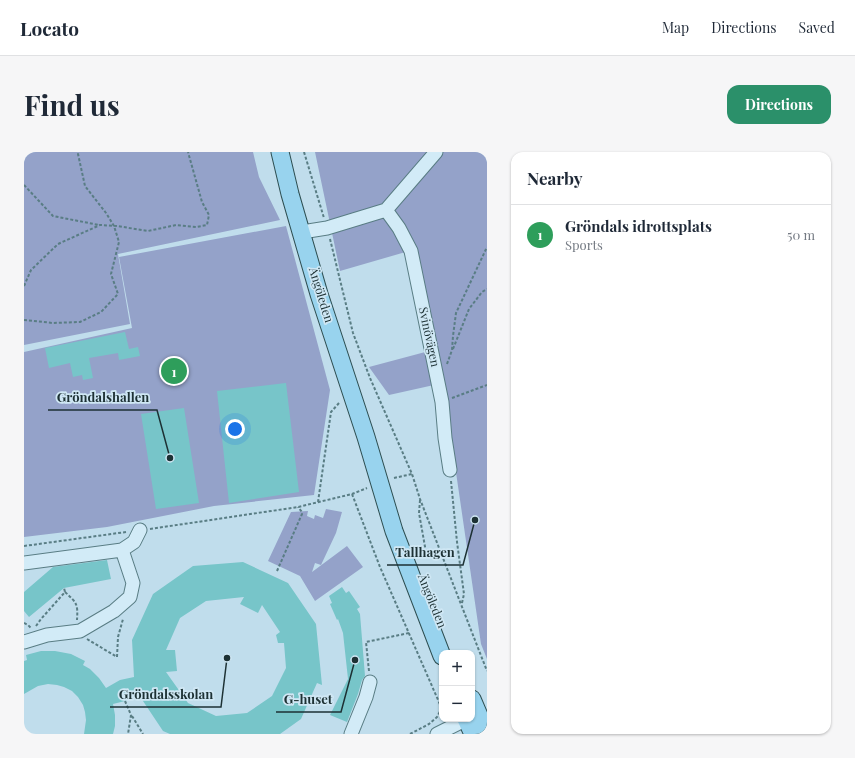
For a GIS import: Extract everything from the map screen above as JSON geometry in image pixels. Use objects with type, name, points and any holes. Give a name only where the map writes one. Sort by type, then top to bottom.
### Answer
[{"type":"main road","name":"Ängöleden","points":[[280,152],[290,194],[320,294],[366,437],[394,531],[440,650]]},
{"type":"main road","name":"Ängöleden","points":[[366,437],[452,650]]},
{"type":"main road","points":[[475,720],[487,734]]},
{"type":"main road","points":[[471,722],[473,734]]},
{"type":"street","points":[[302,232],[327,228],[386,210],[436,152]]},
{"type":"street","name":"Svinövägen","points":[[386,210],[399,228],[411,251],[442,402],[445,438],[450,470]]},
{"type":"street","points":[[24,563],[122,550],[134,542],[140,530]]},
{"type":"street","points":[[24,642],[47,635],[80,631],[114,611],[130,597],[133,583],[122,550]]},
{"type":"street","points":[[350,734],[366,697],[370,682]]},
{"type":"street","points":[[437,734],[457,722]]},
{"type":"path","points":[[24,320],[54,323],[80,322],[101,312],[118,294],[111,274],[119,242],[114,226],[85,186],[78,152]]},
{"type":"path","points":[[24,185],[53,216],[100,225],[148,231],[176,225],[196,227],[207,225],[209,215],[202,202],[188,152]]},
{"type":"path","points":[[304,152],[327,228],[353,333],[370,378],[412,474],[420,499],[487,671]]},
{"type":"path","points":[[24,286],[31,270],[58,244],[100,225]]},
{"type":"path","points":[[452,350],[456,313],[487,247]]},
{"type":"path","points":[[445,368],[469,309],[482,292],[487,289]]},
{"type":"path","points":[[442,402],[487,385]]},
{"type":"path","points":[[318,502],[331,412],[339,403]]},
{"type":"path","points":[[450,470],[464,594],[461,604]]},
{"type":"path","points":[[394,478],[412,474]]},
{"type":"path","points":[[24,546],[298,507],[352,494],[371,486]]},
{"type":"path","points":[[352,494],[380,567],[439,702]]},
{"type":"path","points":[[420,499],[419,513],[427,558]]},
{"type":"path","points":[[277,571],[302,514],[298,507]]},
{"type":"path","points":[[34,631],[41,619],[65,592],[64,588]]},
{"type":"path","points":[[370,682],[366,642],[408,633]]},
{"type":"path","points":[[125,701],[131,715],[143,734]]},
{"type":"path","points":[[410,734],[429,724],[439,714]]},
{"type":"path","points":[[128,734],[131,715]]},
{"type":"shaded area","points":[[24,152],[253,152],[259,177],[280,220],[118,254],[130,324],[24,345]]},
{"type":"shaded area","points":[[315,152],[487,152],[487,659],[481,644],[443,383],[389,395],[369,367],[429,351],[409,251],[340,271]]},
{"type":"shaded area","points":[[286,226],[330,390],[314,495],[214,506],[107,527],[24,537],[24,352],[132,328],[119,257]]},
{"type":"shaded area","points":[[326,509],[342,512],[336,533],[321,565],[315,563],[312,572],[347,546],[363,567],[315,601],[300,576],[268,561],[291,512],[308,511],[307,516],[314,519],[315,515],[323,518]]},
{"type":"building","points":[[125,332],[129,349],[138,347],[140,356],[119,360],[118,353],[89,358],[93,378],[83,380],[82,375],[73,377],[70,363],[49,368],[45,348]]},
{"type":"building","points":[[286,383],[299,492],[229,503],[217,391]]},
{"type":"building","points":[[184,408],[199,503],[156,509],[141,414]]},
{"type":"building","points":[[107,560],[111,579],[64,588],[29,617],[24,611],[24,592],[53,567]]},
{"type":"building","points":[[243,562],[288,583],[316,624],[322,685],[317,683],[301,719],[280,734],[170,734],[163,731],[139,695],[113,704],[115,726],[113,734],[84,734],[86,720],[85,712],[83,705],[72,691],[64,687],[48,684],[38,686],[24,694],[24,661],[27,660],[26,655],[41,651],[55,651],[71,654],[85,661],[83,665],[90,669],[99,678],[106,688],[120,680],[134,677],[132,640],[153,594],[193,566]],"holes":[[[244,597],[240,604],[258,613],[262,605],[280,632],[276,635],[278,643],[284,643],[286,668],[272,696],[247,713],[216,716],[188,703],[166,672],[177,671],[175,650],[166,650],[180,618],[206,601]]]},
{"type":"building","points":[[342,587],[346,593],[349,591],[360,607],[357,609],[360,614],[365,676],[362,680],[347,722],[330,715],[348,679],[343,633],[330,604],[332,603],[329,596]]},
{"type":"place","name":"Gröndals idrottsplats","points":[[174,371]]},
{"type":"place","name":"Gröndalshallen","points":[[170,458]]},
{"type":"place","name":"Tallhagen","points":[[475,520]]},
{"type":"place","name":"Gröndalsskolan","points":[[227,658]]},
{"type":"place","name":"G-huset","points":[[355,660]]}]
